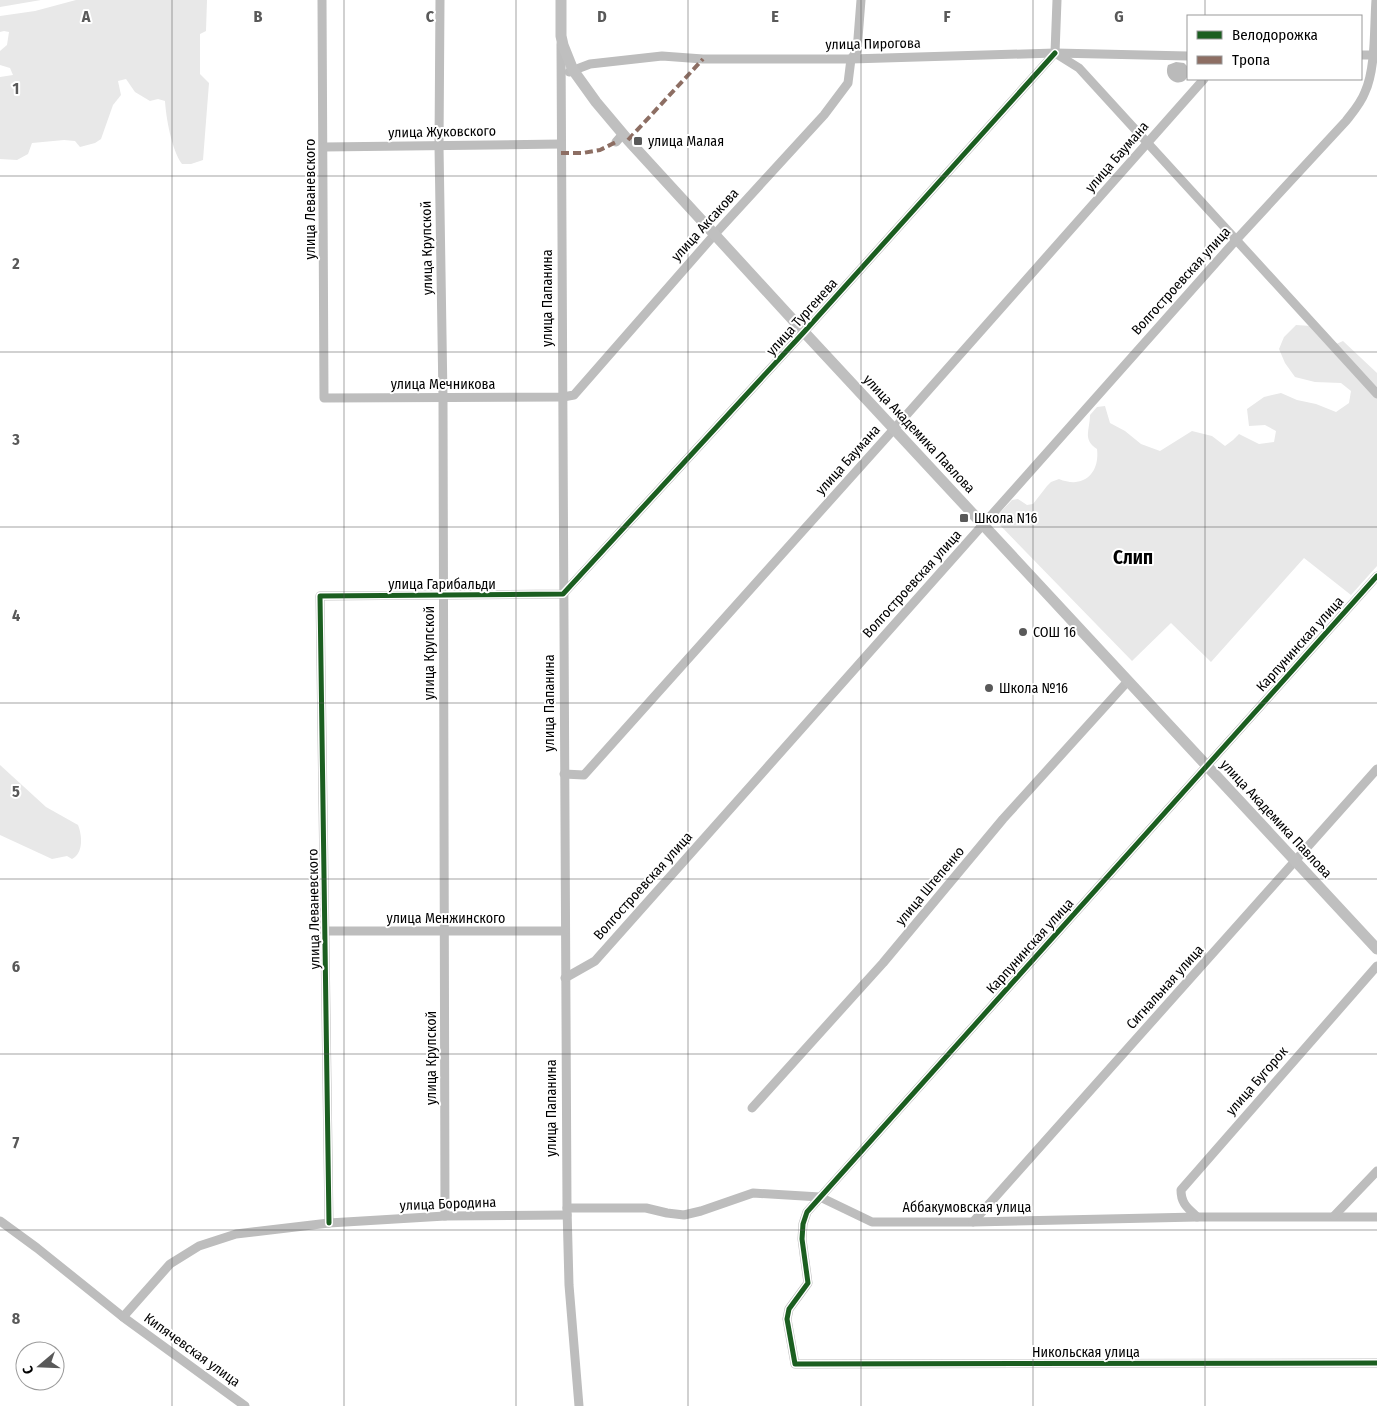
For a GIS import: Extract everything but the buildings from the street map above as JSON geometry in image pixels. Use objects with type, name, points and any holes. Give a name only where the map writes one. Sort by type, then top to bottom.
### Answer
[{"type":"street","name":"улица Леваневского","points":[[322,0],[324,398]]},
{"type":"street","name":"улица Крупской","points":[[440,0],[439,146],[443,398],[445,1216]]},
{"type":"street","name":"улица Папанина","points":[[560,0],[562,75],[567,1212],[569,1285],[579,1406]]},
{"type":"street","name":"улица Аксакова","points":[[563,397],[574,396],[715,234],[824,115],[848,83],[851,59],[857,51],[861,0]]},
{"type":"street","points":[[1057,0],[1055,53],[1079,68],[1377,394]]},
{"type":"street","name":"Волгостроевская улица","points":[[565,978],[595,961],[1236,240],[1346,121],[1361,101],[1366,90],[1375,55],[1376,0]]},
{"type":"street","name":"улица Академика Павлова","points":[[561,36],[573,70],[620,138],[715,234],[1377,949]]},
{"type":"street","name":"улица Пирогова","points":[[562,75],[590,64],[662,56],[704,59],[851,59],[1055,53],[1187,56]]},
{"type":"street","name":"улица Тургенева","points":[[563,594],[804,332],[1055,53]]},
{"type":"street","points":[[1362,55],[1375,55]]},
{"type":"street","name":"улица Баумана","points":[[564,774],[584,775],[1203,80]]},
{"type":"street","name":"улица Жуковского","points":[[324,147],[561,144]]},
{"type":"street","name":"улица Мечникова","points":[[324,398],[563,397]]},
{"type":"street","name":"Карпунинская улица","points":[[795,1364],[787,1319],[788,1309],[808,1283],[802,1239],[803,1224],[807,1212],[1377,576]]},
{"type":"street","name":"улица Гарибальди","points":[[320,596],[563,594]]},
{"type":"street","name":"улица Леваневского","points":[[320,596],[329,1223]]},
{"type":"street","name":"улица Штепенко","points":[[752,1108],[883,964],[1003,819],[1128,681]]},
{"type":"street","name":"Сигнальная улица","points":[[973,1222],[1377,769]]},
{"type":"street","name":"улица Менжинского","points":[[326,931],[565,931]]},
{"type":"street","name":"улица Бугорок","points":[[1197,1217],[1181,1199],[1181,1190],[1377,966]]},
{"type":"street","points":[[1334,1216],[1377,1171]]},
{"type":"street","name":"Аббакумовская улица","points":[[567,1212],[646,1208],[667,1214],[684,1215],[701,1212],[753,1193],[820,1198],[872,1222],[973,1222],[1197,1217],[1377,1217]]},
{"type":"street","name":"улица Бородина","points":[[123,1317],[170,1264],[199,1246],[236,1234],[329,1223],[445,1216],[567,1212]]},
{"type":"street","name":"Кипячевская улица","points":[[0,1221],[123,1317],[245,1406]]},
{"type":"street","name":"Никольская улица","points":[[795,1364],[1377,1363]]},
{"type":"shaded area","points":[[0,0],[41,0],[0,7]]},
{"type":"shaded area","points":[[76,0],[207,0],[206,31],[200,34],[200,74],[209,83],[203,160],[191,164],[182,164],[172,143],[165,101],[158,99],[150,101],[135,92],[126,79],[118,81],[121,95],[113,105],[101,139],[95,143],[80,147],[75,141],[64,140],[32,143],[28,154],[17,160],[0,159],[0,77],[13,75],[10,68],[0,65],[0,51],[7,45],[9,32],[0,32],[0,16],[35,11]]},
{"type":"shaded area","points":[[1176,62],[1184,63],[1187,66],[1186,79],[1182,82],[1174,82],[1168,76],[1168,65]]},
{"type":"shaded area","points":[[1296,325],[1311,326],[1332,346],[1343,341],[1377,373],[1377,566],[1351,595],[1304,558],[1211,662],[1171,623],[1132,661],[994,519],[1012,500],[1018,499],[1027,505],[1033,504],[1051,482],[1059,479],[1075,482],[1088,477],[1093,472],[1096,466],[1097,449],[1090,442],[1088,434],[1090,415],[1097,407],[1105,406],[1110,423],[1125,431],[1141,444],[1160,451],[1192,431],[1212,436],[1225,446],[1239,434],[1259,444],[1274,442],[1276,431],[1265,425],[1249,426],[1247,409],[1264,397],[1281,393],[1336,412],[1349,403],[1351,391],[1341,383],[1315,382],[1295,377],[1285,363],[1279,349],[1284,337]]},
{"type":"shaded area","points":[[0,765],[46,807],[78,825],[81,844],[79,853],[76,856],[72,859],[67,856],[52,859],[0,835]]},
{"type":"marked path","points":[[628,140],[703,59]]},
{"type":"marked path","points":[[561,153],[583,153],[600,150],[616,142]]},
{"type":"cycle path","points":[[329,1223],[320,596],[563,594],[804,332],[1055,53]]},
{"type":"cycle path","points":[[1377,576],[807,1212],[803,1224],[802,1239],[808,1283],[789,1309],[787,1319],[795,1364],[1377,1363]]},
{"type":"place","name":"улица Малая","points":[[638,141]]},
{"type":"place","name":"Школа N16","points":[[964,518]]},
{"type":"place","name":"СОШ 16","points":[[1023,632]]},
{"type":"place","name":"Школа №16","points":[[989,688]]},
{"type":"district","name":"Слип","points":[[1133,557]]}]
